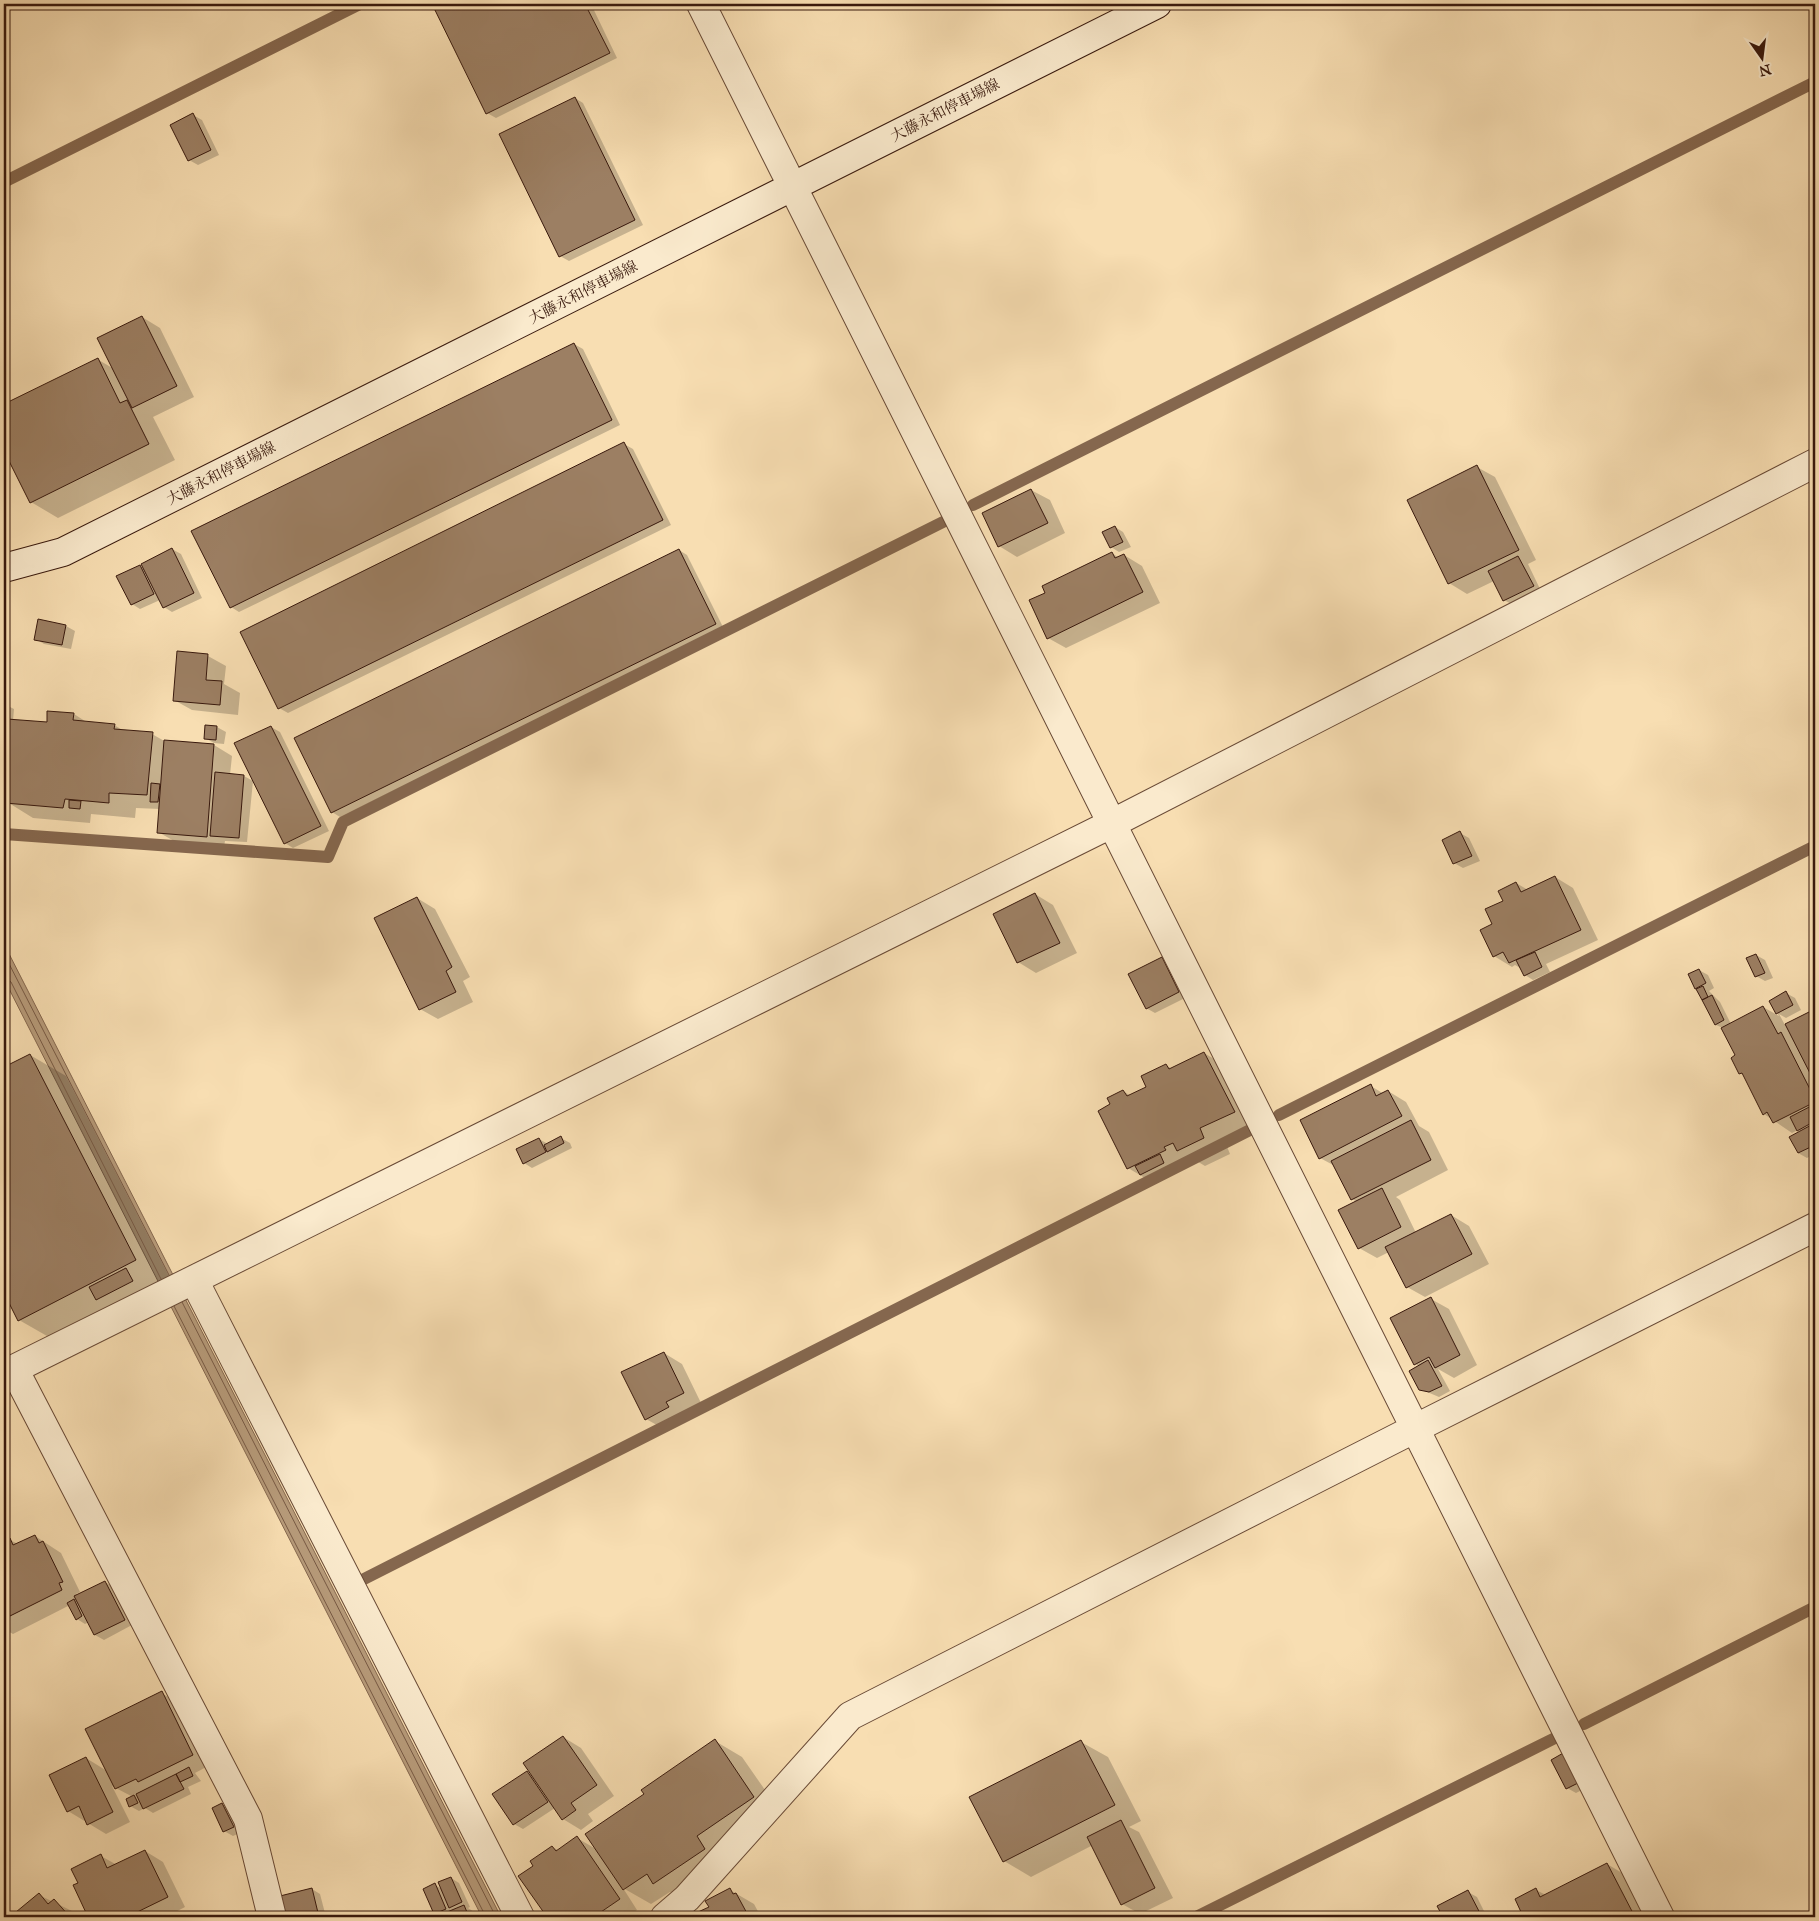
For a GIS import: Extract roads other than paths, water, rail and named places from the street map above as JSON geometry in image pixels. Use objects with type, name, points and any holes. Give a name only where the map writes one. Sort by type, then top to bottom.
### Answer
[{"type":"street","points":[[701,4],[1660,1917]]},
{"type":"street","name":"大藤永和停車場線","points":[[4,568],[64,552],[1158,4]]},
{"type":"street","points":[[272,1917],[248,1819],[9,1371],[1111,824],[1815,463]]},
{"type":"street","points":[[665,1917],[687,1898],[850,1716],[1815,1227]]},
{"type":"street","points":[[180,1287],[520,1917]]},
{"type":"water","points":[[4,944],[501,1917],[482,1917],[4,979]]},
{"type":"waterway","points":[[4,182],[360,4]]},
{"type":"waterway","points":[[973,505],[1815,82]]},
{"type":"waterway","points":[[4,834],[328,857],[343,822],[943,522]]},
{"type":"waterway","points":[[1279,1115],[1815,846]]},
{"type":"waterway","points":[[364,1579],[1250,1130]]},
{"type":"waterway","points":[[1584,1724],[1815,1607]]},
{"type":"waterway","points":[[1196,1917],[1555,1738]]}]
